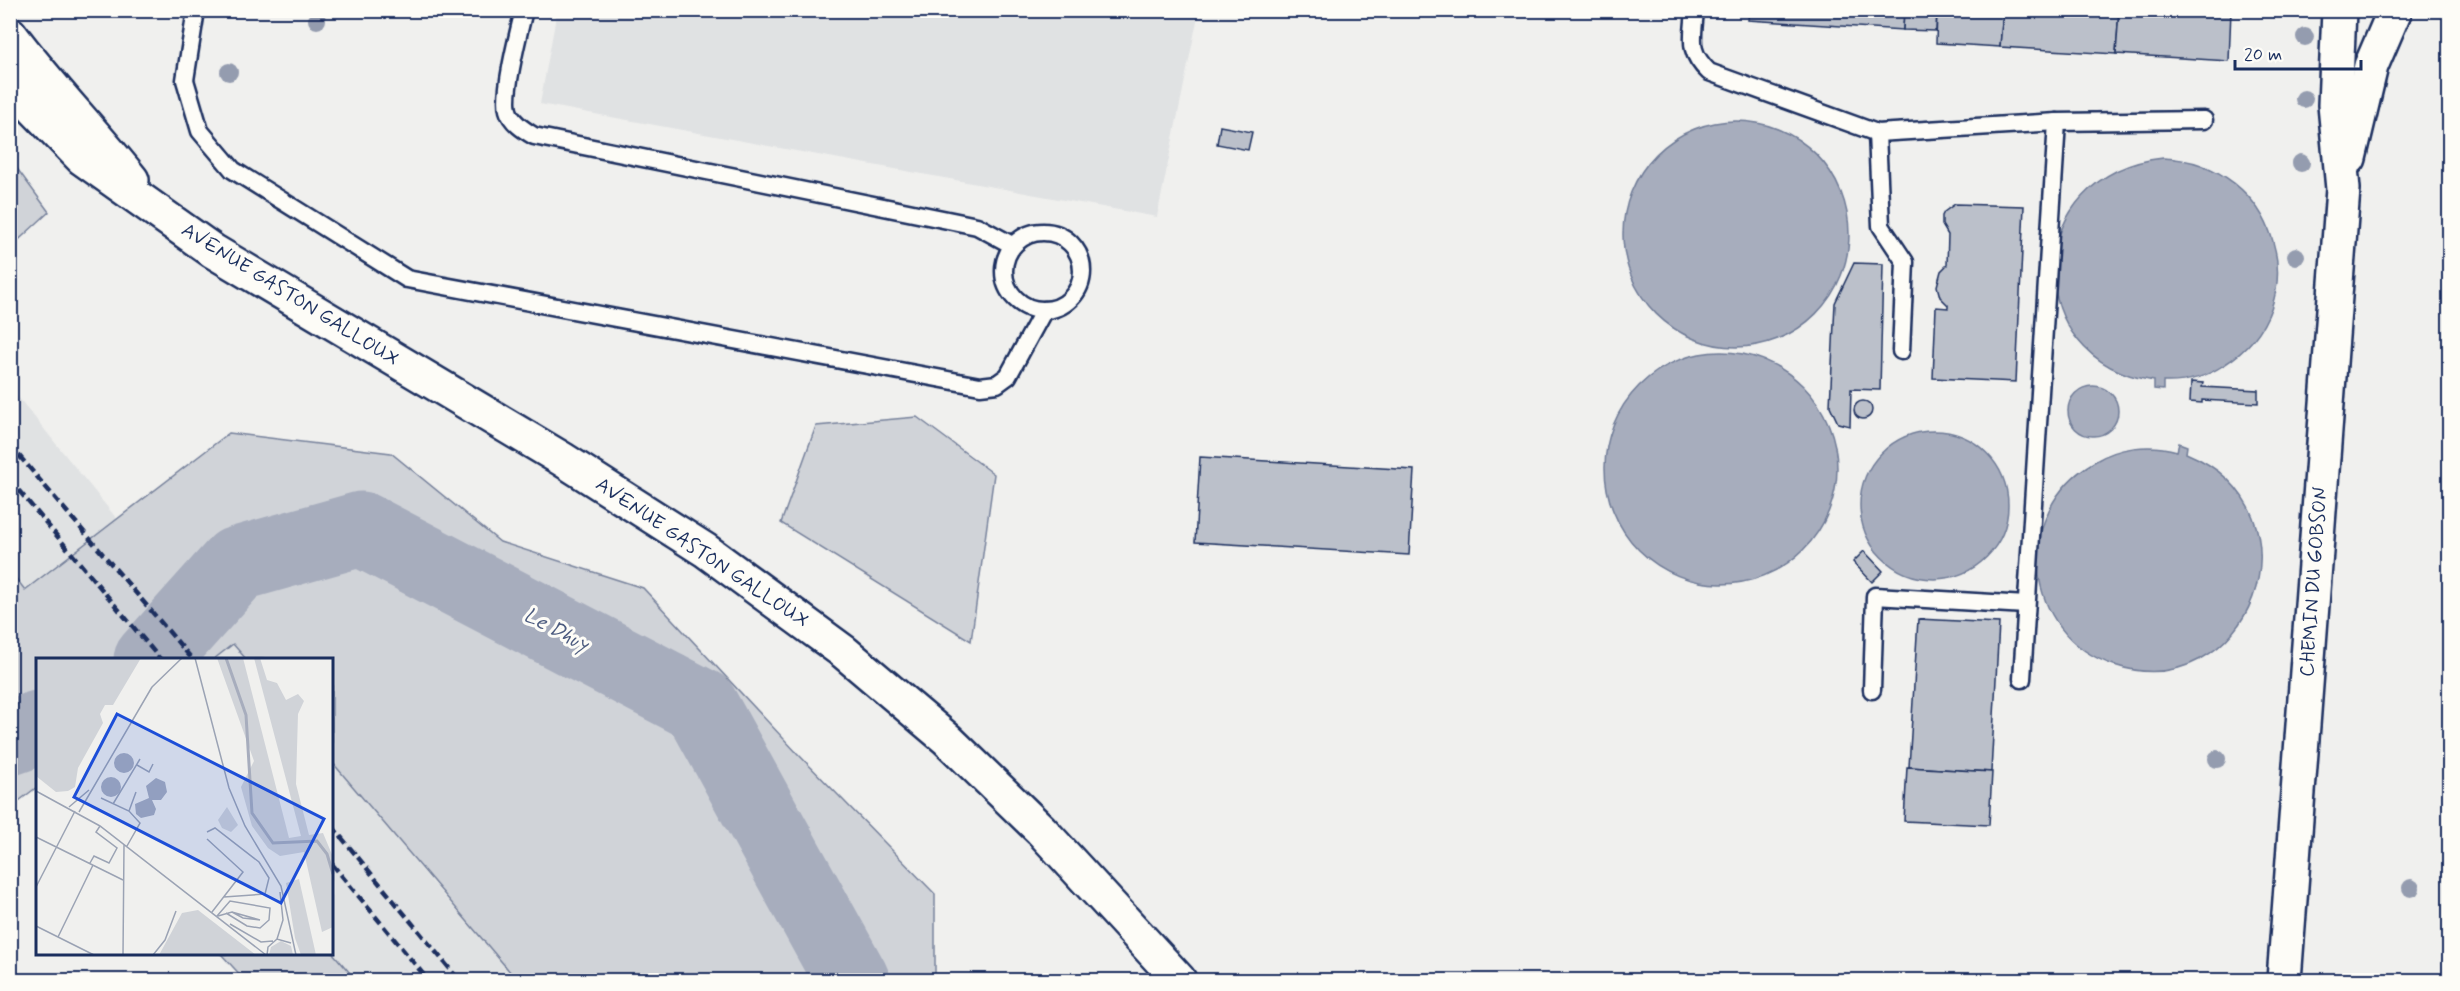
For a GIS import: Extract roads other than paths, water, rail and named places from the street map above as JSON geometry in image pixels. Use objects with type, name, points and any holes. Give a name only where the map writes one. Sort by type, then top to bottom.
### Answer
[{"type":"main road","name":"CHEMIN DU GOBSON","points":[[2339,10],[2335,105],[2343,183]]},
{"type":"main road","name":"CHEMIN DU GOBSON","points":[[2284,981],[2343,183],[2371,66],[2395,10]]},
{"type":"main road","name":"AVENUE GASTON GALLOUX","points":[[10,34],[38,71],[93,131],[158,212]]},
{"type":"main road","name":"AVENUE GASTON GALLOUX","points":[[10,84],[82,158],[213,251],[562,459],[705,550],[844,652],[947,739],[1041,830],[1179,981]]},
{"type":"lane","points":[[196,10],[185,80],[200,131],[233,170],[407,279],[980,386],[997,384],[1008,376],[1044,310]]},
{"type":"lane","points":[[524,10],[508,90],[507,110],[520,128],[534,136],[977,226],[1012,245]]},
{"type":"lane","points":[[1695,10],[1693,45],[1697,60],[1709,72],[1877,133],[2057,122],[2204,120]]},
{"type":"lane","points":[[2022,679],[2057,122]]},
{"type":"lane","points":[[1877,133],[1881,226],[1905,262],[1901,351]]},
{"type":"lane","points":[[1047,231],[1060,235],[1071,243],[1078,253],[1082,266],[1081,279],[1076,291],[1068,301],[1056,308],[1044,310],[1031,308],[1019,302],[1010,293],[1004,282],[1003,269],[1012,245],[1022,237],[1035,232],[1047,231]]},
{"type":"lane","points":[[1872,690],[1875,596],[2026,605]]},
{"type":"water","points":[[1736,121],[1758,123],[1789,134],[1816,154],[1836,181],[1847,212],[1849,234],[1847,256],[1836,287],[1816,314],[1789,334],[1758,345],[1736,347],[1714,345],[1683,334],[1656,314],[1636,287],[1625,256],[1623,234],[1625,212],[1636,181],[1656,154],[1683,134],[1714,123]]},
{"type":"water","points":[[2163,158],[2202,166],[2234,183],[2258,209],[2273,240],[2277,274],[2271,307],[2254,339],[2224,365],[2210,373],[2195,378],[2163,382],[2163,390],[2154,389],[2154,381],[2109,366],[2078,340],[2059,306],[2054,268],[2062,230],[2082,196],[2116,171]]},
{"type":"water","points":[[1710,352],[1732,352],[1766,360],[1776,365],[1795,378],[1811,394],[1829,423],[1835,445],[1837,468],[1835,491],[1829,513],[1818,533],[1795,558],[1766,576],[1732,584],[1710,584],[1676,576],[1666,571],[1647,558],[1631,542],[1613,513],[1605,479],[1605,457],[1613,423],[1618,413],[1631,394],[1647,378],[1676,360]]},
{"type":"water","points":[[2088,386],[2098,386],[2111,393],[2118,406],[2118,416],[2111,429],[2098,436],[2088,436],[2079,432],[2072,425],[2068,416],[2068,406],[2072,397],[2079,390]]},
{"type":"water","points":[[1934,431],[1962,437],[1986,453],[2002,477],[2008,505],[2002,533],[1986,557],[1962,573],[1934,579],[1906,573],[1882,557],[1866,533],[1860,505],[1866,477],[1882,453],[1906,437]]},
{"type":"water","points":[[2179,443],[2187,446],[2186,453],[2229,481],[2253,517],[2260,558],[2253,598],[2232,633],[2201,659],[2161,671],[2114,665],[2083,650],[2060,627],[2045,600],[2038,570],[2040,539],[2049,510],[2067,483],[2094,462],[2113,453],[2134,448],[2156,447],[2177,451]]},
{"type":"waterway","name":"Le Dhuy","points":[[153,658],[237,564],[361,529],[701,706],[852,980]]},
{"type":"waterway","name":"Le Dhuy","points":[[10,738],[36,729]]},
{"type":"railway","points":[[10,445],[191,658]]},
{"type":"railway","points":[[10,480],[159,658]]},
{"type":"railway","points":[[333,827],[459,980]]},
{"type":"railway","points":[[333,865],[428,980]]}]
